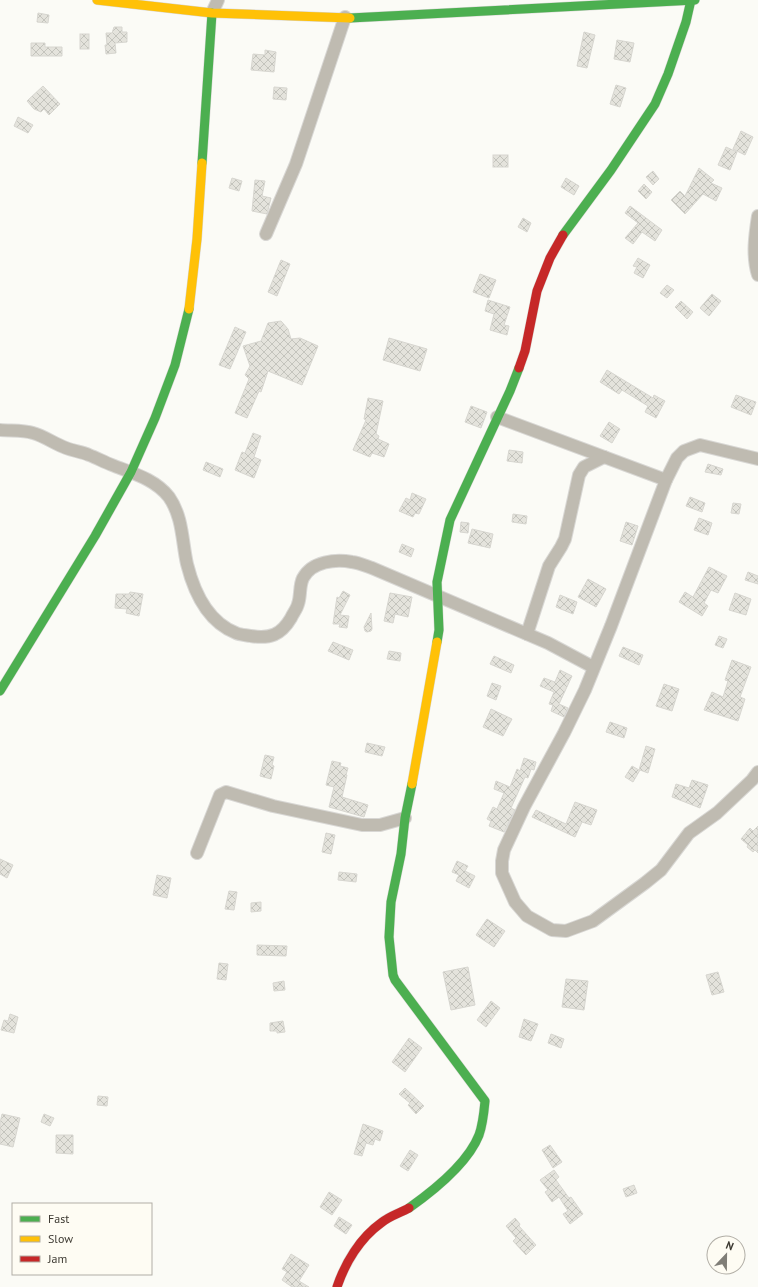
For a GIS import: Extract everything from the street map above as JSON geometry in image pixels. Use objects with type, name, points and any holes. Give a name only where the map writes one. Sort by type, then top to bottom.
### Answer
[{"type":"street","points":[[97,0],[212,13],[360,18],[545,4],[695,0]]},
{"type":"street","points":[[0,692],[95,536],[131,472],[155,418],[175,365],[188,314],[197,239],[212,13],[218,0]]},
{"type":"street","points":[[337,1287],[341,1276],[366,1235],[380,1223],[406,1209],[446,1178],[472,1148],[478,1137],[483,1120],[485,1101],[402,990],[393,975],[389,919],[401,854],[405,818],[416,764],[428,690],[438,644],[439,630],[437,582],[439,570],[450,520],[510,391],[525,351],[538,291],[550,258],[568,227],[611,170],[655,104],[674,59],[686,22],[691,0]]},
{"type":"street","points":[[266,234],[296,164],[345,17]]},
{"type":"street","points":[[758,216],[754,254],[758,275]]},
{"type":"street","points":[[497,417],[666,480]]},
{"type":"street","points":[[0,430],[32,432],[68,449],[89,455],[131,472],[156,485],[169,498],[178,514],[187,564],[196,593],[215,619],[226,629],[238,634],[262,637],[272,636],[280,631],[287,624],[298,604],[301,584],[304,577],[309,571],[325,562],[339,560],[353,562],[372,568],[548,643],[594,667]]},
{"type":"street","points":[[758,459],[700,445],[684,450],[677,458],[666,480],[611,626],[585,690],[564,734],[524,806],[504,850],[502,873],[515,902],[527,916],[552,930],[566,931],[593,921],[661,870],[689,833],[717,813],[752,780],[758,772]]},
{"type":"street","points":[[527,634],[549,566],[565,539],[579,475],[584,467],[604,457]]},
{"type":"street","points":[[197,853],[220,795],[226,792],[273,806],[362,825],[380,825],[405,818]]},
{"type":"building","points":[[38,13],[49,15],[48,23],[37,22]]},
{"type":"building","points":[[114,27],[122,27],[122,32],[127,32],[127,42],[115,43],[116,53],[106,54],[106,33],[112,33]]},
{"type":"building","points":[[584,32],[595,35],[587,68],[577,66]]},
{"type":"building","points":[[80,34],[89,34],[89,49],[80,49]]},
{"type":"building","points":[[617,40],[634,43],[630,62],[614,59]]},
{"type":"building","points":[[31,43],[45,43],[45,47],[62,47],[62,56],[31,56]]},
{"type":"building","points":[[265,50],[276,52],[274,72],[251,70],[253,54],[265,55]]},
{"type":"building","points":[[616,85],[626,88],[620,107],[610,104]]},
{"type":"building","points":[[43,86],[60,104],[49,115],[44,109],[41,112],[34,109],[27,101]]},
{"type":"building","points":[[274,87],[287,88],[286,100],[273,99]]},
{"type":"building","points":[[18,117],[33,125],[28,133],[14,126]]},
{"type":"building","points":[[741,131],[753,137],[745,155],[733,149]]},
{"type":"building","points":[[726,147],[737,152],[730,170],[718,165]]},
{"type":"building","points":[[493,155],[508,155],[508,167],[493,167]]},
{"type":"building","points":[[699,168],[714,180],[711,183],[722,188],[716,201],[703,194],[685,214],[671,200],[680,191],[685,196]]},
{"type":"building","points":[[653,171],[659,179],[653,185],[646,177]]},
{"type":"building","points":[[232,178],[242,181],[239,191],[229,188]]},
{"type":"building","points":[[566,178],[579,186],[574,195],[561,187]]},
{"type":"building","points":[[255,180],[265,181],[262,196],[271,198],[267,214],[252,211]]},
{"type":"building","points":[[644,184],[652,192],[646,199],[638,191]]},
{"type":"building","points":[[630,206],[662,230],[655,241],[642,232],[633,244],[625,238],[638,223],[625,213]]},
{"type":"building","points":[[523,218],[531,223],[527,232],[518,227]]},
{"type":"building","points":[[638,258],[650,265],[643,278],[634,273],[637,267],[633,266]]},
{"type":"building","points":[[281,260],[290,264],[277,296],[268,292]]},
{"type":"building","points":[[480,274],[496,280],[489,298],[473,292]]},
{"type":"building","points":[[667,285],[674,290],[667,298],[660,293]]},
{"type":"building","points":[[712,294],[721,301],[709,316],[700,308]]},
{"type":"building","points":[[488,300],[510,307],[504,325],[509,326],[507,335],[490,330],[494,314],[485,311]]},
{"type":"building","points":[[681,301],[693,312],[687,319],[675,307]]},
{"type":"building","points":[[281,321],[288,329],[291,339],[300,338],[318,346],[302,385],[268,371],[261,392],[259,391],[247,418],[235,413],[249,379],[245,375],[250,366],[243,346],[261,341],[268,323]]},
{"type":"building","points":[[235,327],[246,332],[230,369],[219,365]]},
{"type":"building","points":[[389,338],[427,349],[420,371],[383,360]]},
{"type":"building","points":[[607,370],[653,398],[654,395],[665,401],[656,418],[645,412],[648,406],[622,390],[619,394],[600,382]]},
{"type":"building","points":[[736,395],[756,402],[751,415],[731,407]]},
{"type":"building","points":[[368,398],[383,401],[376,434],[379,436],[378,439],[389,444],[384,457],[372,453],[370,457],[353,450],[366,420],[364,419]]},
{"type":"building","points":[[471,406],[487,412],[481,428],[465,422]]},
{"type":"building","points":[[609,422],[620,429],[612,443],[600,436]]},
{"type":"building","points":[[253,433],[261,436],[254,457],[261,460],[254,478],[235,470],[242,452],[245,453]]},
{"type":"building","points":[[509,450],[523,452],[522,463],[507,461]]},
{"type":"building","points":[[206,462],[223,469],[220,477],[203,470]]},
{"type":"building","points":[[708,464],[723,469],[721,475],[705,472]]},
{"type":"building","points":[[412,493],[426,499],[419,514],[415,513],[413,517],[399,511],[406,498],[410,500]]},
{"type":"building","points":[[690,497],[705,503],[702,512],[686,506]]},
{"type":"building","points":[[733,503],[741,504],[739,514],[731,513]]},
{"type":"building","points":[[513,514],[527,516],[526,524],[512,522]]},
{"type":"building","points":[[699,518],[712,523],[708,535],[694,530]]},
{"type":"building","points":[[461,522],[469,523],[468,533],[460,532]]},
{"type":"building","points":[[626,522],[638,526],[632,545],[620,541]]},
{"type":"building","points":[[472,529],[493,534],[490,548],[468,543]]},
{"type":"building","points":[[402,544],[414,549],[411,557],[399,552]]},
{"type":"building","points":[[709,567],[727,576],[718,593],[711,590],[704,603],[708,606],[702,616],[679,602],[685,592],[693,597]]},
{"type":"building","points":[[748,572],[758,576],[758,584],[745,580]]},
{"type":"building","points":[[588,579],[606,589],[596,607],[578,597]]},
{"type":"building","points":[[343,591],[350,595],[340,615],[349,616],[347,628],[339,627],[340,624],[333,624],[337,597],[339,598]]},
{"type":"building","points":[[130,592],[143,594],[139,616],[126,613],[127,609],[115,608],[116,594],[129,594]]},
{"type":"building","points":[[390,593],[412,597],[408,617],[395,614],[393,623],[384,621]]},
{"type":"building","points":[[735,593],[751,599],[746,615],[729,610]]},
{"type":"building","points":[[560,595],[577,602],[573,614],[556,607]]},
{"type":"building","points":[[371,613],[372,629],[371,631],[367,632],[365,631],[364,627]]},
{"type":"building","points":[[719,636],[727,639],[723,648],[715,645]]},
{"type":"building","points":[[333,642],[353,650],[349,660],[328,651]]},
{"type":"building","points":[[623,647],[643,655],[639,665],[619,656]]},
{"type":"building","points":[[389,651],[401,653],[400,661],[387,659]]},
{"type":"building","points":[[494,656],[514,665],[511,673],[490,664]]},
{"type":"building","points":[[732,660],[751,667],[740,697],[745,699],[738,721],[704,710],[712,692],[723,697],[728,681],[725,680]]},
{"type":"building","points":[[560,670],[572,676],[559,704],[568,708],[564,717],[551,711],[553,705],[549,704],[554,692],[540,686],[544,678],[555,682]]},
{"type":"building","points":[[492,683],[501,686],[496,700],[487,696]]},
{"type":"building","points":[[664,684],[679,689],[672,711],[656,706]]},
{"type":"building","points":[[491,709],[512,719],[503,736],[483,727]]},
{"type":"building","points":[[610,722],[627,728],[624,738],[606,732]]},
{"type":"building","points":[[367,743],[385,747],[382,756],[365,752]]},
{"type":"building","points":[[646,746],[655,749],[648,773],[640,770],[633,782],[625,777],[632,766],[639,770]]},
{"type":"building","points":[[265,755],[274,757],[272,765],[274,766],[271,779],[260,776]]},
{"type":"building","points":[[524,758],[536,762],[534,770],[531,769],[528,778],[525,777],[511,808],[515,810],[504,832],[489,826],[491,821],[487,819],[493,807],[497,809],[504,793],[494,789],[496,781],[510,787],[517,769],[520,771]]},
{"type":"building","points":[[332,761],[341,763],[340,766],[348,768],[342,797],[368,805],[364,817],[329,807],[334,787],[326,785]]},
{"type":"building","points":[[692,780],[708,785],[700,808],[672,797],[676,784],[689,788]]},
{"type":"building","points":[[575,802],[597,810],[591,825],[582,822],[575,837],[532,817],[536,810],[566,824]]},
{"type":"building","points":[[758,826],[758,853],[755,850],[753,852],[741,839],[750,828],[753,831]]},
{"type":"building","points":[[326,833],[335,835],[331,854],[322,852]]},
{"type":"building","points":[[0,859],[13,865],[7,878],[0,874]]},
{"type":"building","points":[[457,861],[468,866],[465,871],[475,876],[469,888],[456,881],[459,875],[452,872]]},
{"type":"building","points":[[339,872],[357,874],[356,882],[338,880]]},
{"type":"building","points":[[157,875],[171,878],[167,898],[153,895]]},
{"type":"building","points":[[229,891],[237,892],[234,910],[225,909]]},
{"type":"building","points":[[261,902],[261,911],[251,912],[251,903]]},
{"type":"building","points":[[487,919],[505,931],[494,947],[476,935]]},
{"type":"building","points":[[257,945],[287,946],[286,956],[257,955]]},
{"type":"building","points":[[219,963],[228,964],[226,980],[217,979]]},
{"type":"building","points":[[468,967],[475,1005],[451,1010],[443,972]]},
{"type":"building","points":[[718,972],[724,992],[712,995],[706,975]]},
{"type":"building","points":[[566,979],[588,981],[584,1010],[562,1007]]},
{"type":"building","points":[[284,981],[285,990],[274,991],[273,983]]},
{"type":"building","points":[[491,1001],[500,1008],[486,1027],[477,1020]]},
{"type":"building","points":[[10,1014],[18,1017],[14,1033],[1,1030],[4,1020],[8,1021]]},
{"type":"building","points":[[524,1019],[538,1024],[531,1041],[519,1037]]},
{"type":"building","points":[[283,1021],[285,1032],[277,1033],[277,1031],[270,1031],[270,1023]]},
{"type":"building","points":[[551,1034],[564,1039],[561,1048],[548,1043]]},
{"type":"building","points":[[409,1038],[422,1048],[405,1072],[392,1062]]},
{"type":"building","points":[[405,1088],[424,1106],[416,1114],[408,1105],[410,1103],[399,1094]]},
{"type":"building","points":[[98,1096],[108,1097],[107,1106],[97,1105]]},
{"type":"building","points":[[2,1114],[20,1118],[13,1147],[0,1144],[0,1123]]},
{"type":"building","points":[[44,1114],[54,1118],[50,1126],[41,1122]]},
{"type":"building","points":[[363,1124],[383,1131],[380,1141],[375,1139],[373,1145],[366,1143],[362,1156],[354,1154]]},
{"type":"building","points":[[56,1135],[73,1135],[73,1154],[56,1153]]},
{"type":"building","points":[[550,1145],[562,1162],[553,1168],[542,1150]]},
{"type":"building","points":[[410,1150],[418,1155],[408,1171],[400,1166]]},
{"type":"building","points":[[554,1170],[559,1177],[556,1180],[583,1214],[570,1224],[563,1214],[568,1211],[559,1197],[552,1202],[545,1192],[548,1190],[540,1180]]},
{"type":"building","points":[[634,1185],[637,1193],[626,1197],[623,1189]]},
{"type":"building","points":[[329,1192],[342,1200],[332,1215],[320,1207]]},
{"type":"building","points":[[339,1217],[352,1225],[346,1234],[334,1226]]},
{"type":"building","points":[[515,1218],[520,1224],[519,1226],[536,1245],[526,1255],[513,1241],[516,1238],[506,1226]]},
{"type":"building","points":[[291,1254],[309,1265],[299,1281],[309,1287],[292,1287],[282,1280],[287,1272],[282,1269]]},
{"type":"traffic: fast","points":[[563,235],[611,170],[655,104],[668,74],[686,22],[691,0]]},
{"type":"traffic: fast","points":[[350,18],[695,0]]},
{"type":"traffic: fast","points":[[202,163],[212,13]]},
{"type":"traffic: fast","points":[[0,691],[95,536],[131,472],[155,418],[175,365],[189,309]]},
{"type":"traffic: fast","points":[[437,642],[439,630],[437,582],[450,520],[510,391],[519,368]]},
{"type":"traffic: fast","points":[[409,1208],[439,1185],[467,1156],[479,1135],[485,1101],[395,980],[393,975],[389,937],[391,902],[401,854],[405,818],[412,784]]},
{"type":"traffic: slow","points":[[97,0],[212,13],[350,18]]},
{"type":"traffic: slow","points":[[189,309],[197,239],[202,163]]},
{"type":"traffic: slow","points":[[412,784],[437,642]]},
{"type":"traffic: jam","points":[[519,368],[525,351],[537,291],[550,258],[563,235]]},
{"type":"traffic: jam","points":[[337,1287],[349,1260],[366,1236],[391,1216],[409,1208]]}]
